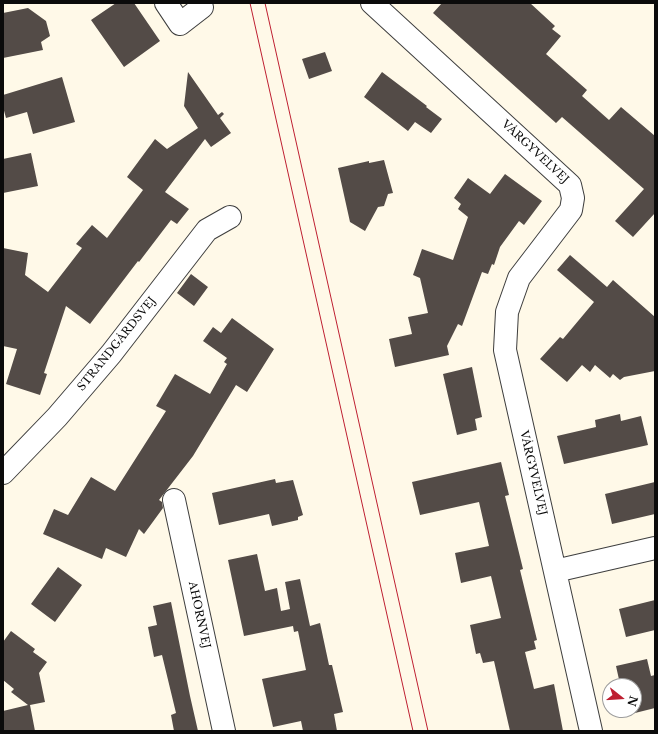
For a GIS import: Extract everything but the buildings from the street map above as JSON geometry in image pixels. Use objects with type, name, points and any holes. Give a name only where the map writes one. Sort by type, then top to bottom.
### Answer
[{"type":"street","points":[[166,3],[180,24],[202,7]]},
{"type":"street","name":"VÅRGYVELVEJ","points":[[372,3],[570,185],[573,198],[570,210],[519,278],[507,312],[505,350],[591,731]]},
{"type":"street","name":"STRANDGÅRDSVEJ","points":[[3,473],[57,417],[111,354],[207,230],[230,216]]},
{"type":"street","name":"AHORNVEJ","points":[[174,500],[224,731]]},
{"type":"street","points":[[555,571],[655,548]]},
{"type":"tram line","points":[[250,3],[413,731]]},
{"type":"tram line","points":[[265,3],[428,731]]}]
